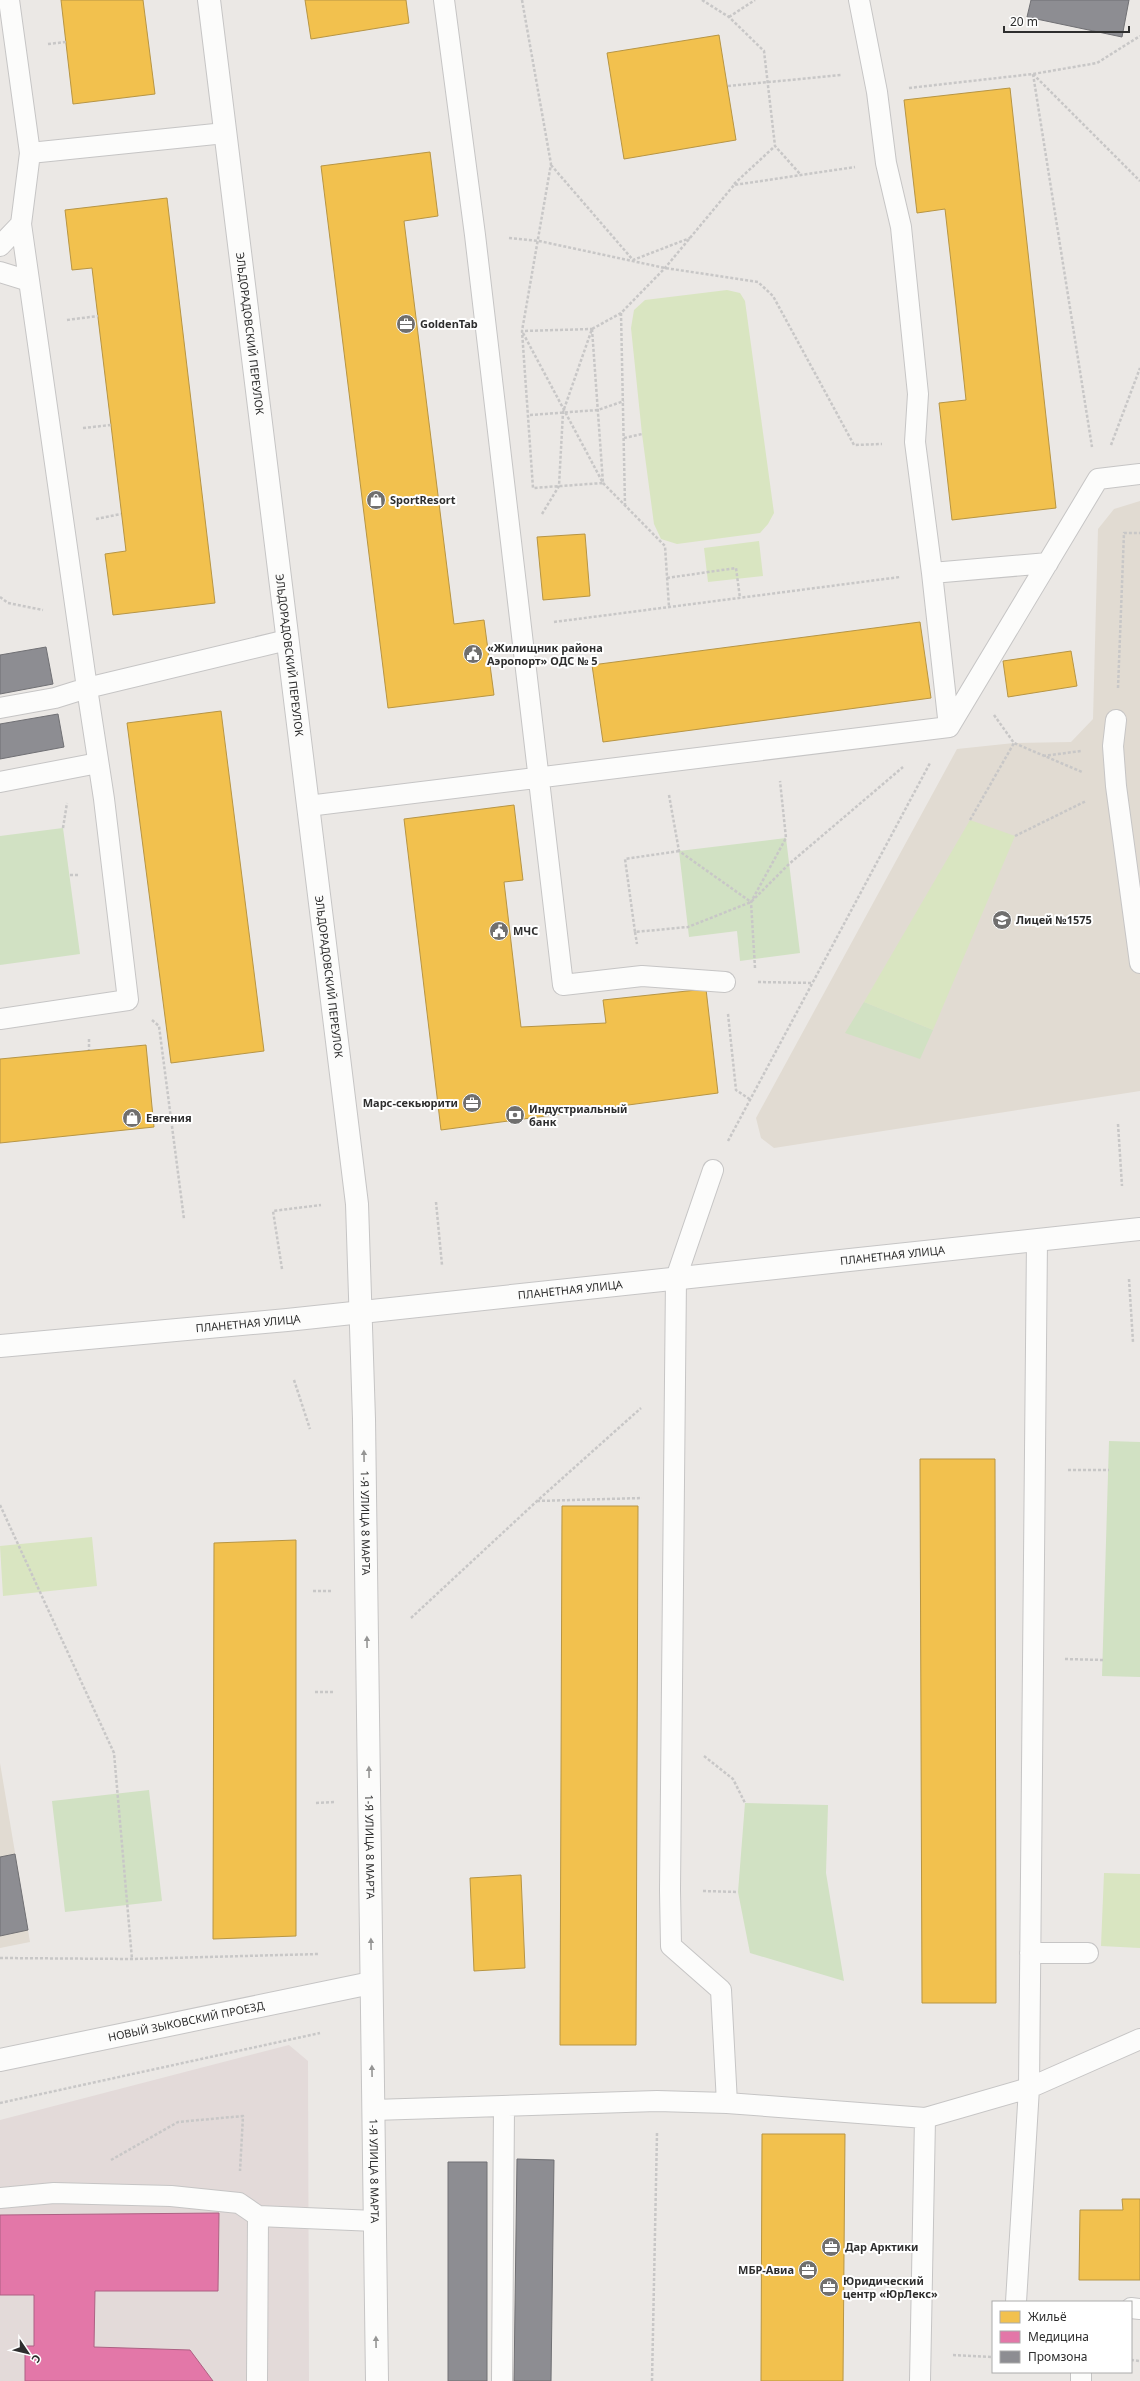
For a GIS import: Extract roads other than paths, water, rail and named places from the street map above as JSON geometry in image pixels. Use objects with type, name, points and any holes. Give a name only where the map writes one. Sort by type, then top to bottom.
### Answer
[{"type":"street","name":"ЭЛЬДОРАДОВСКИЙ ПЕРЕУЛОК","points":[[209,0],[358,1204],[360,1312]]},
{"type":"street","name":"ПЛАНЕТНАЯ УЛИЦА","points":[[0,1346],[360,1312],[1140,1229]]},
{"type":"street","name":"1-Я УЛИЦА 8 МАРТА","points":[[360,1312],[364,1419],[377,2381]]},
{"type":"street","name":"НОВЫЙ ЗЫКОВСКИЙ ПРОЕЗД","points":[[0,2060],[371,1982]]},
{"type":"lane","points":[[0,1019],[128,1000],[98,763],[21,224],[30,153],[8,0]]},
{"type":"lane","points":[[444,0],[475,235],[540,777],[563,985],[642,976],[725,982]]},
{"type":"lane","points":[[859,0],[877,92],[886,163],[901,226],[918,394],[915,442],[932,573],[949,727]]},
{"type":"lane","points":[[30,153],[225,133]]},
{"type":"lane","points":[[0,246],[21,224]]},
{"type":"lane","points":[[0,272],[28,281]]},
{"type":"lane","points":[[949,727],[1098,479],[1140,474]]},
{"type":"lane","points":[[932,573],[1048,563]]},
{"type":"lane","points":[[0,708],[55,698],[87,688],[287,640]]},
{"type":"lane","points":[[1116,720],[1113,746],[1116,786],[1140,964]]},
{"type":"lane","points":[[308,806],[949,727]]},
{"type":"lane","points":[[0,782],[98,763]]},
{"type":"lane","points":[[713,1170],[676,1278],[671,1946],[721,1990],[727,2103]]},
{"type":"lane","points":[[1020,2301],[1029,2088],[1037,1240]]},
{"type":"lane","points":[[1030,1953],[1088,1953]]},
{"type":"lane","points":[[373,2110],[658,2101],[727,2103],[925,2118],[1029,2088],[1140,2039]]},
{"type":"lane","points":[[502,2381],[504,2106]]},
{"type":"lane","points":[[920,2381],[925,2118]]},
{"type":"lane","points":[[0,2198],[54,2193],[171,2196],[239,2203],[258,2216],[375,2221]]},
{"type":"lane","points":[[257,2381],[258,2216]]},
{"type":"place","name":"GoldenTab","points":[[406,324]]},
{"type":"place","name":"SportResort","points":[[376,500]]},
{"type":"place","name":"«Жилищник района Аэропорт» ОДС № 5","points":[[473,654]]},
{"type":"place","name":"Лицей №1575","points":[[1002,920]]},
{"type":"place","name":"МЧС","points":[[499,931]]},
{"type":"place","name":"Марс-секьюрити","points":[[472,1103]]},
{"type":"place","name":"Индустриальный банк","points":[[515,1115]]},
{"type":"place","name":"Евгения","points":[[132,1118]]},
{"type":"place","name":"Дар Арктики","points":[[831,2247]]},
{"type":"place","name":"МБР-Авиа","points":[[808,2270]]},
{"type":"place","name":"Юридический центр «ЮрЛекс»","points":[[829,2287]]}]
